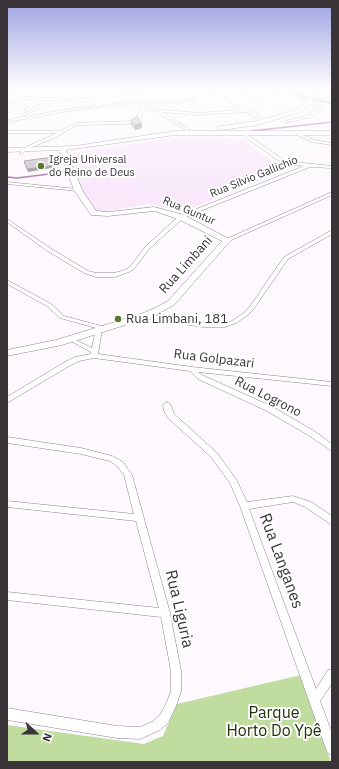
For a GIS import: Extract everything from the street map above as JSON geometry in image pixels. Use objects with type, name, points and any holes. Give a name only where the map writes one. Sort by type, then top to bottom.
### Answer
[{"type":"main road","points":[[62,150],[189,133],[200,129],[221,128],[252,123]]},
{"type":"main road","points":[[225,133],[227,129],[233,126]]},
{"type":"main road","points":[[221,128],[225,133]]},
{"type":"main road","points":[[7,152],[62,150],[175,133],[225,133],[246,135],[332,134]]},
{"type":"main road","name":"Rua Guntur","points":[[62,150],[78,190],[90,209],[98,214],[151,208],[181,217],[227,240]]},
{"type":"main road","name":"Rua Limbani","points":[[7,352],[47,346],[144,316],[160,309],[171,303],[227,240]]},
{"type":"street","points":[[22,152],[53,137],[70,126],[80,123],[125,123]]},
{"type":"street","points":[[175,123],[189,133]]},
{"type":"street","points":[[7,132],[61,132]]},
{"type":"street","points":[[246,135],[281,160],[294,164],[332,167]]},
{"type":"street","points":[[299,135],[313,141],[332,144]]},
{"type":"street","name":"Rua Silvio Gallichio","points":[[7,220],[82,270],[96,275],[110,276],[121,274],[132,268],[147,248],[181,217],[310,165]]},
{"type":"street","points":[[7,183],[78,190]]},
{"type":"street","name":"Rua Limbani","points":[[227,240],[332,193]]},
{"type":"street","points":[[144,316],[203,325],[220,325],[234,322],[246,314],[253,306],[286,258],[332,232]]},
{"type":"street","points":[[7,283],[49,305],[62,317],[101,329],[94,353]]},
{"type":"street","points":[[70,339],[94,353]]},
{"type":"street","points":[[7,400],[77,359],[94,353]]},
{"type":"street","name":"Rua Golpazari","points":[[94,353],[192,369],[332,384]]},
{"type":"street","name":"Rua Logrono","points":[[192,369],[200,377],[270,409],[311,433],[332,448]]},
{"type":"street","name":"Rua Langanes","points":[[167,405],[171,416],[203,445],[221,464],[233,481],[244,506],[332,749]]},
{"type":"street","name":"Rua Liguria","points":[[7,440],[82,451],[116,461],[128,475],[165,614],[176,671],[176,692],[164,719],[156,726],[140,733],[7,714]]},
{"type":"street","points":[[244,506],[293,499],[311,506],[332,521]]},
{"type":"street","points":[[7,504],[140,518]]},
{"type":"street","points":[[7,596],[165,614]]},
{"type":"street","points":[[315,699],[332,674]]},
{"type":"shaded area","points":[[179,137],[243,139],[273,162],[294,167],[185,211],[149,204],[107,211],[96,211],[87,203],[67,154]]},
{"type":"green space","name":"Parque Horto Do Ypê","points":[[301,675],[331,762],[7,762],[7,725],[144,744],[163,736],[177,704]]},
{"type":"building","name":"Igreja Universal do Reino de Deus","points":[[53,157],[57,165],[27,169],[24,161]]},
{"type":"waterway","points":[[251,131],[324,123]]},
{"type":"waterway","points":[[7,177],[17,178],[65,172]]},
{"type":"place","name":"Igreja Universal do Reino de Deus","points":[[41,166]]},
{"type":"place","name":"Rua Limbani, 181","points":[[118,319]]}]
